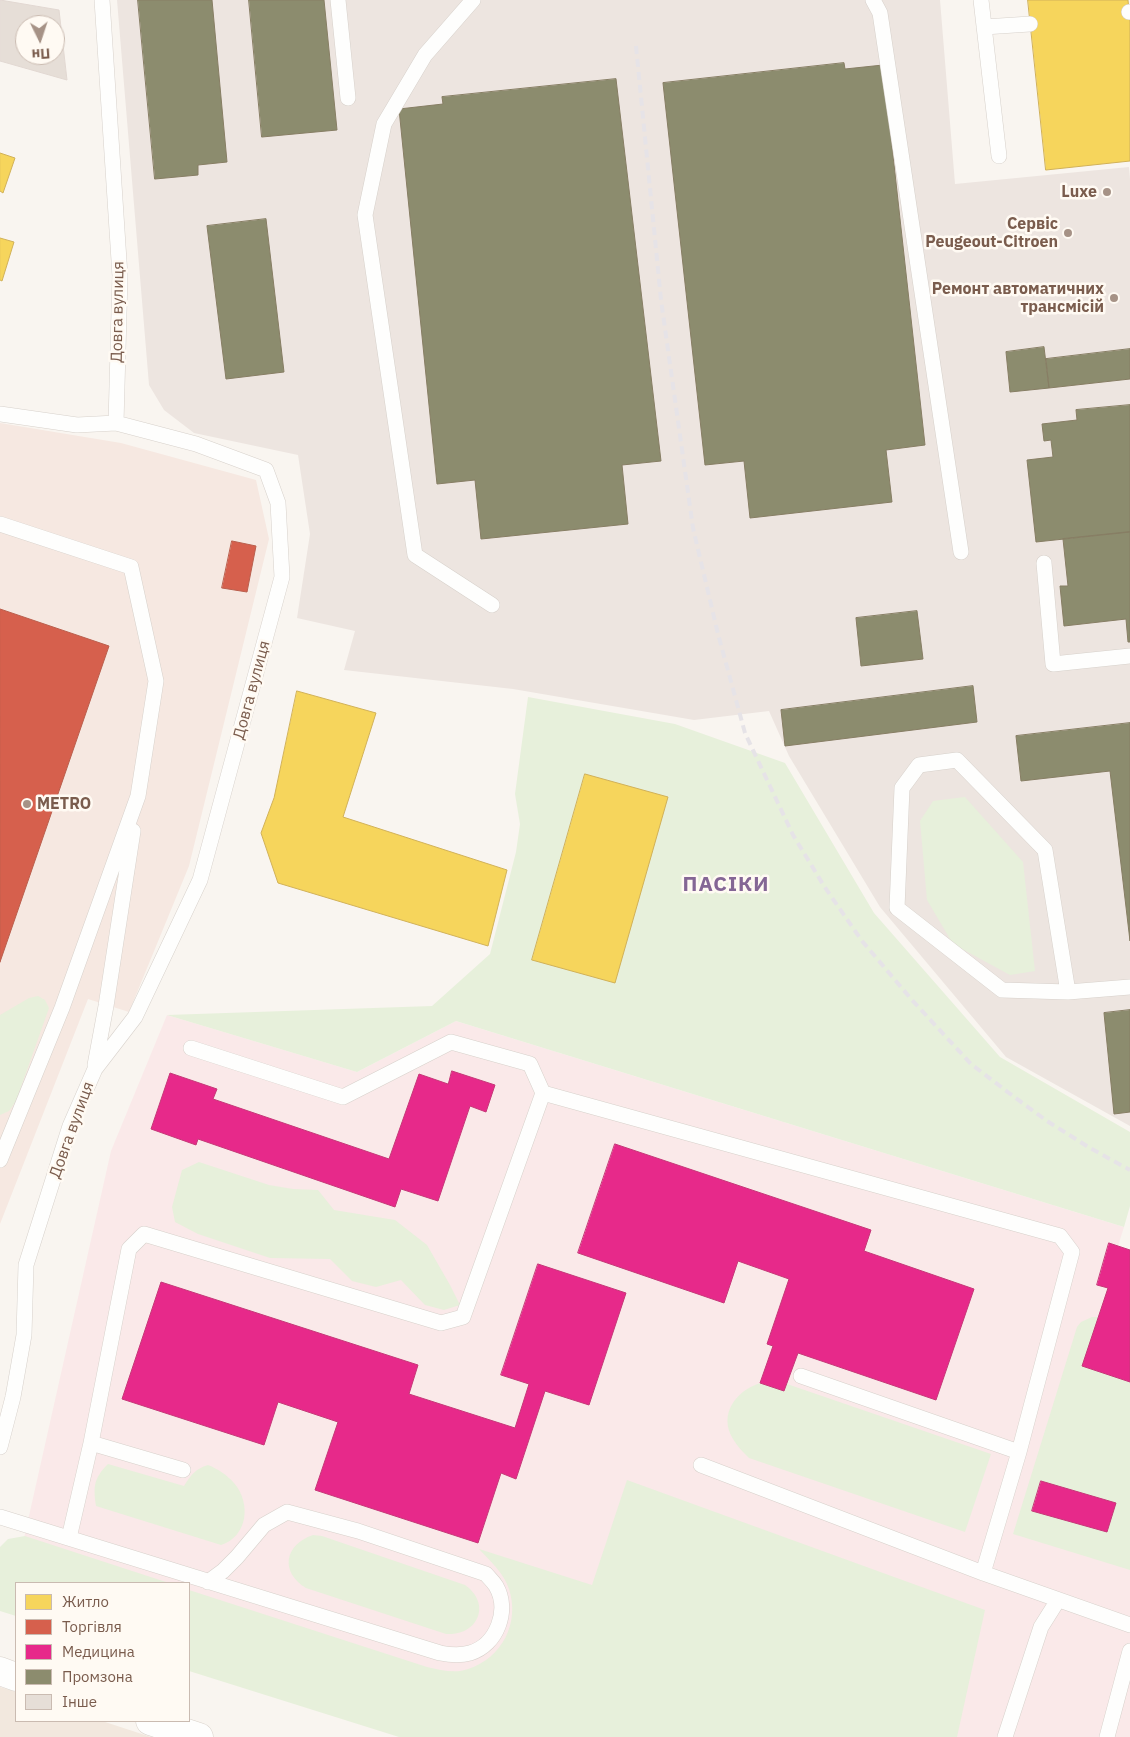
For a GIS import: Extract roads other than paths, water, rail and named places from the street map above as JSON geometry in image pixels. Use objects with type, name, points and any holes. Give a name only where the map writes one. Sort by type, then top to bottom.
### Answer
[{"type":"main road","points":[[0,1671],[15,1677]]},
{"type":"main road","points":[[153,1722],[199,1737]]},
{"type":"lane","name":"Довга вулиця","points":[[0,1448],[13,1397],[24,1335],[26,1265],[70,1126],[95,1069],[135,1017],[200,880],[282,578],[278,503],[266,470],[196,444],[116,423],[120,276],[102,0]]},
{"type":"lane","points":[[338,0],[348,98]]},
{"type":"lane","points":[[473,0],[426,55],[384,124],[365,215],[415,555],[492,605]]},
{"type":"lane","points":[[873,0],[880,13],[961,552]]},
{"type":"lane","points":[[981,0],[998,156]]},
{"type":"lane","points":[[984,28],[1030,24]]},
{"type":"lane","points":[[0,414],[77,425],[116,423]]},
{"type":"lane","points":[[0,524],[131,567],[156,681],[108,996],[95,1069]]},
{"type":"lane","points":[[1044,563],[1053,664],[1130,656]]},
{"type":"lane","points":[[1068,992],[1045,850],[957,760],[919,765],[902,788],[897,908],[1002,990],[1068,992],[1130,987]]},
{"type":"lane","points":[[0,1159],[62,1008],[138,796]]},
{"type":"lane","points":[[69,1538],[91,1443],[129,1249],[144,1234],[441,1323],[463,1317],[543,1093],[530,1064],[450,1042],[343,1097],[191,1048]]},
{"type":"lane","points":[[543,1093],[1060,1236],[1072,1252],[1019,1452],[983,1574]]},
{"type":"lane","points":[[801,1376],[1019,1452]]},
{"type":"lane","points":[[91,1443],[183,1470]]},
{"type":"lane","points":[[701,1465],[983,1574],[1130,1625]]},
{"type":"lane","points":[[0,1517],[208,1582],[440,1653],[455,1656],[471,1653],[485,1644],[496,1632],[501,1617],[502,1601],[496,1586],[486,1574],[358,1531],[287,1512],[264,1525],[237,1557],[208,1582]]},
{"type":"lane","points":[[1005,1737],[1041,1627],[1058,1600]]},
{"type":"lane","points":[[1107,1737],[1130,1650]]},
{"type":"railway","points":[[636,46],[661,300],[693,528],[718,634],[745,733],[793,835],[824,886],[862,941],[912,1000],[971,1064],[1047,1121],[1130,1170]]},
{"type":"place","name":"Luxe","points":[[1107,192]]},
{"type":"place","name":"Сервіс Peugeout-Citroen","points":[[1068,233]]},
{"type":"place","name":"Ремонт автоматичних трансмісій","points":[[1114,298]]},
{"type":"place","name":"METRO","points":[[27,804]]},
{"type":"district","name":"ПАСІКИ","points":[[726,885]]}]
